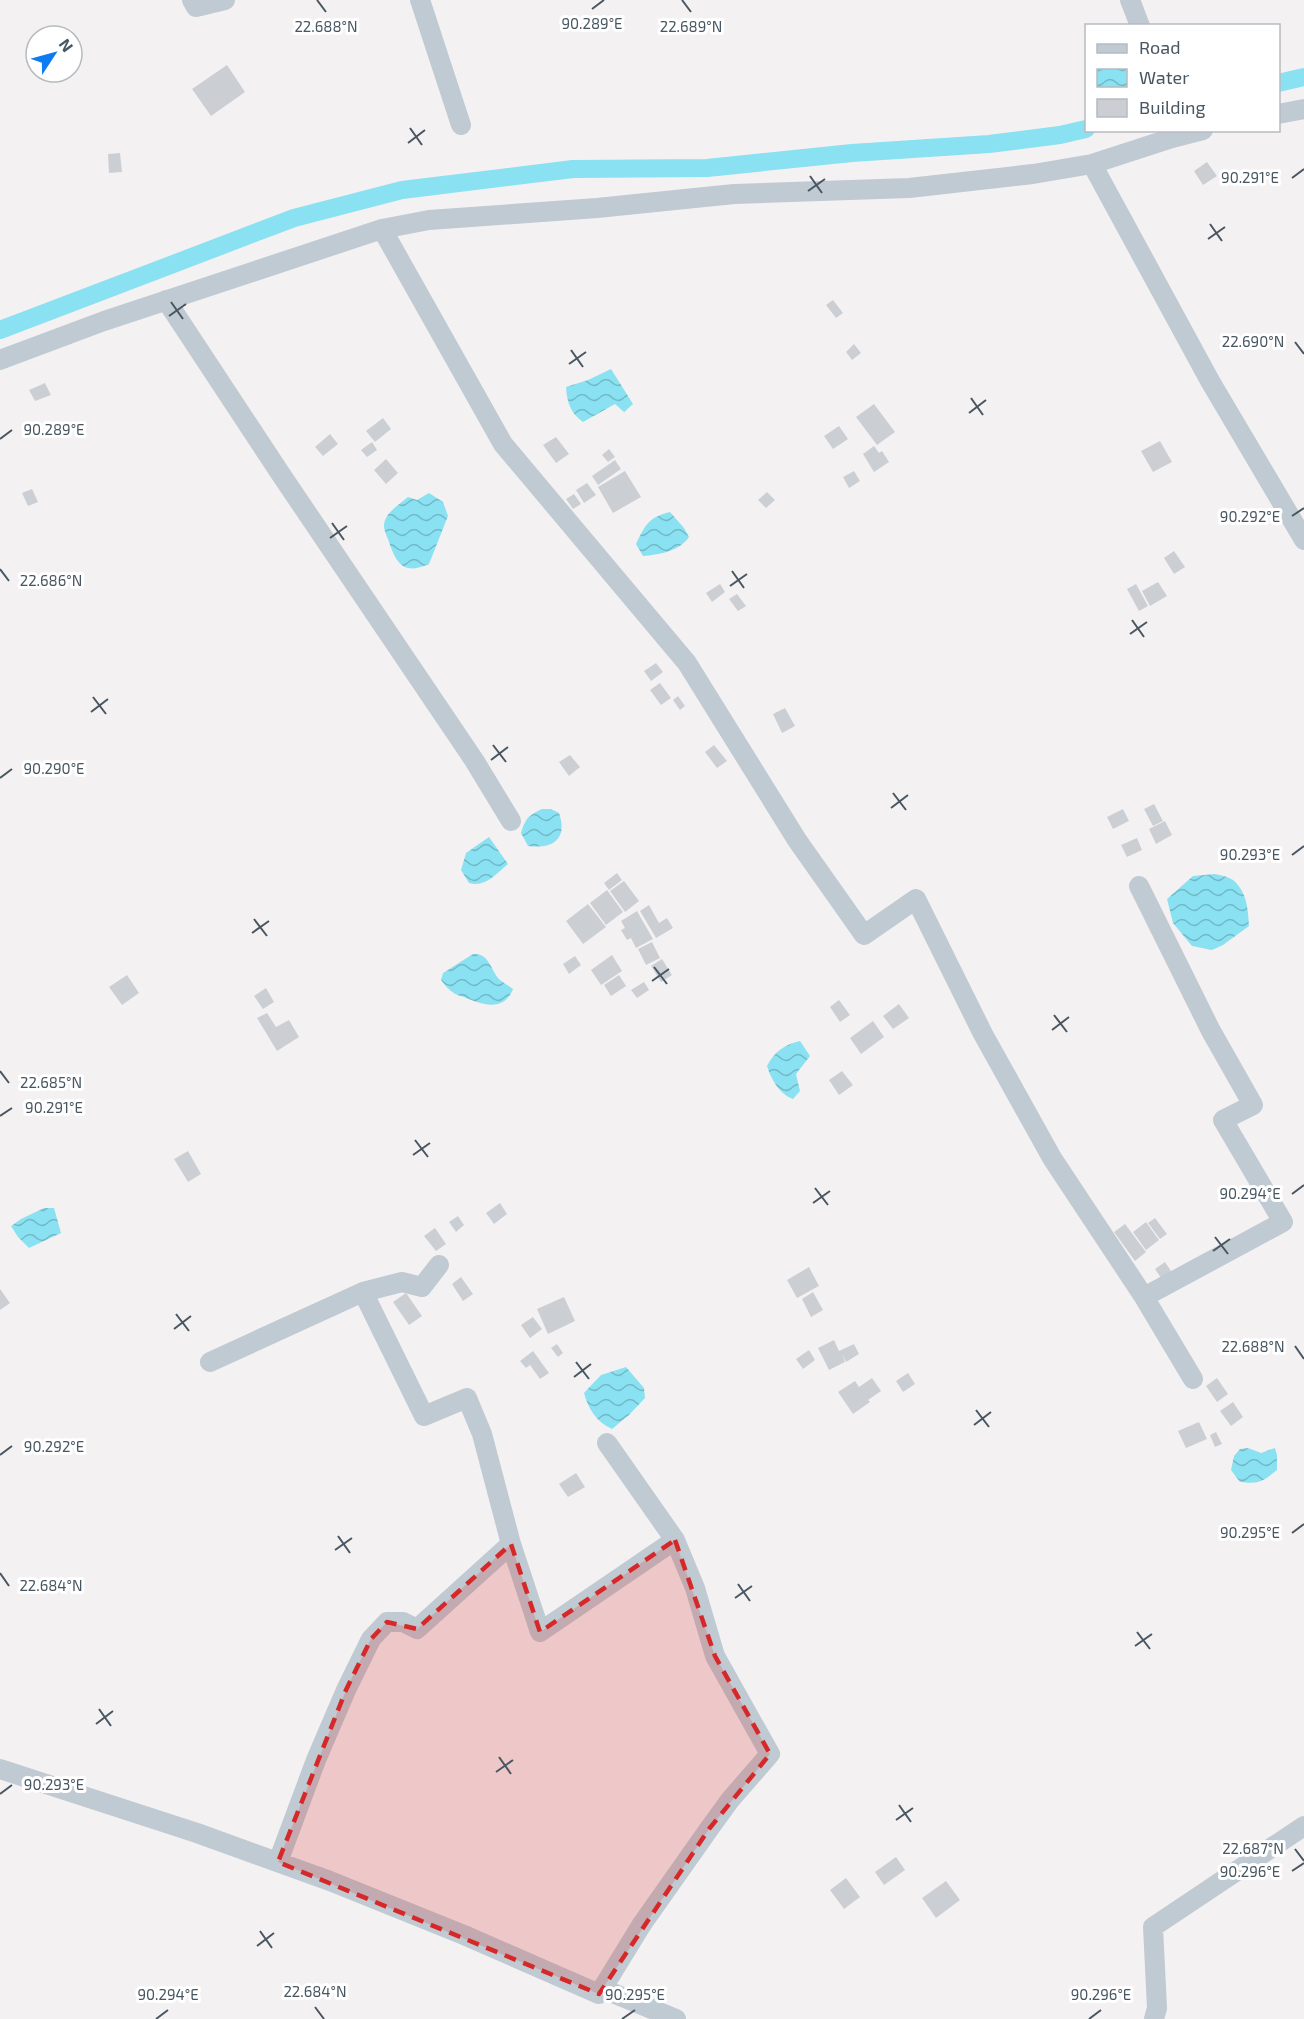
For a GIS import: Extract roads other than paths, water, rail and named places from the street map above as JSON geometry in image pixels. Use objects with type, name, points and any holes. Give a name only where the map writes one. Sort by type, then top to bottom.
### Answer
[{"type":"street","points":[[192,0],[196,7],[225,0]]},
{"type":"street","points":[[420,0],[461,125]]},
{"type":"street","points":[[1130,0],[1139,24]]},
{"type":"street","points":[[1280,114],[1304,109]]},
{"type":"street","points":[[0,360],[104,321],[382,229],[429,220],[597,208],[734,194],[909,188],[1033,174],[1092,164],[1195,132]]},
{"type":"street","points":[[1092,164],[1204,371],[1304,540]]},
{"type":"street","points":[[382,229],[503,444],[687,663],[797,840],[864,935],[916,899],[983,1034],[1052,1158],[1144,1297],[1193,1379]]},
{"type":"street","points":[[166,300],[474,760],[511,821]]},
{"type":"street","points":[[1139,886],[1201,1012],[1252,1105],[1223,1120],[1283,1222],[1144,1297]]},
{"type":"street","points":[[210,1362],[363,1292],[402,1282],[422,1287],[439,1265]]},
{"type":"street","points":[[363,1292],[424,1416],[467,1398],[482,1434],[511,1544],[540,1632],[675,1540]]},
{"type":"street","points":[[0,1768],[197,1833],[330,1881],[464,1935],[599,1994],[642,1924],[709,1829],[730,1800],[770,1754],[715,1656],[695,1588],[675,1540],[607,1443]]},
{"type":"street","points":[[278,1862],[316,1760],[371,1639],[387,1622],[403,1622],[417,1629],[511,1544]]},
{"type":"street","points":[[1154,2019],[1157,2008],[1153,1927],[1304,1826]]},
{"type":"street","points":[[603,1989],[676,2019]]},
{"type":"water","points":[[611,369],[633,404],[624,412],[615,404],[583,422],[570,407],[566,387]]},
{"type":"water","points":[[429,493],[443,502],[448,516],[429,564],[409,568],[400,563],[393,553],[384,526],[386,517],[408,497],[417,500]]},
{"type":"water","points":[[670,512],[689,537],[674,549],[643,556],[636,544],[642,532],[652,519]]},
{"type":"water","points":[[542,809],[551,809],[559,813],[560,836],[545,846],[528,846],[521,833],[528,818]]},
{"type":"water","points":[[489,837],[508,864],[485,882],[469,883],[461,870],[466,853]]},
{"type":"water","points":[[1215,874],[1231,879],[1238,885],[1244,895],[1249,926],[1212,950],[1192,946],[1173,923],[1167,899],[1193,876]]},
{"type":"water","points":[[473,954],[483,956],[500,980],[513,989],[504,1001],[492,1005],[478,1002],[454,993],[441,980],[443,973]]},
{"type":"water","points":[[800,1041],[810,1056],[796,1074],[800,1091],[793,1099],[776,1086],[767,1066],[780,1049]]},
{"type":"water","points":[[44,1208],[54,1208],[61,1233],[29,1248],[11,1226]]},
{"type":"water","points":[[626,1367],[644,1388],[645,1398],[612,1429],[601,1423],[594,1414],[584,1393],[601,1375]]},
{"type":"water","points":[[1248,1448],[1261,1453],[1275,1448],[1277,1470],[1260,1481],[1240,1482],[1231,1470],[1234,1456],[1240,1449]]},
{"type":"waterway","points":[[1280,83],[1304,77]]},
{"type":"waterway","points":[[0,330],[294,218],[402,190],[573,169],[707,168],[852,153],[989,144],[1060,135],[1085,129]]}]
